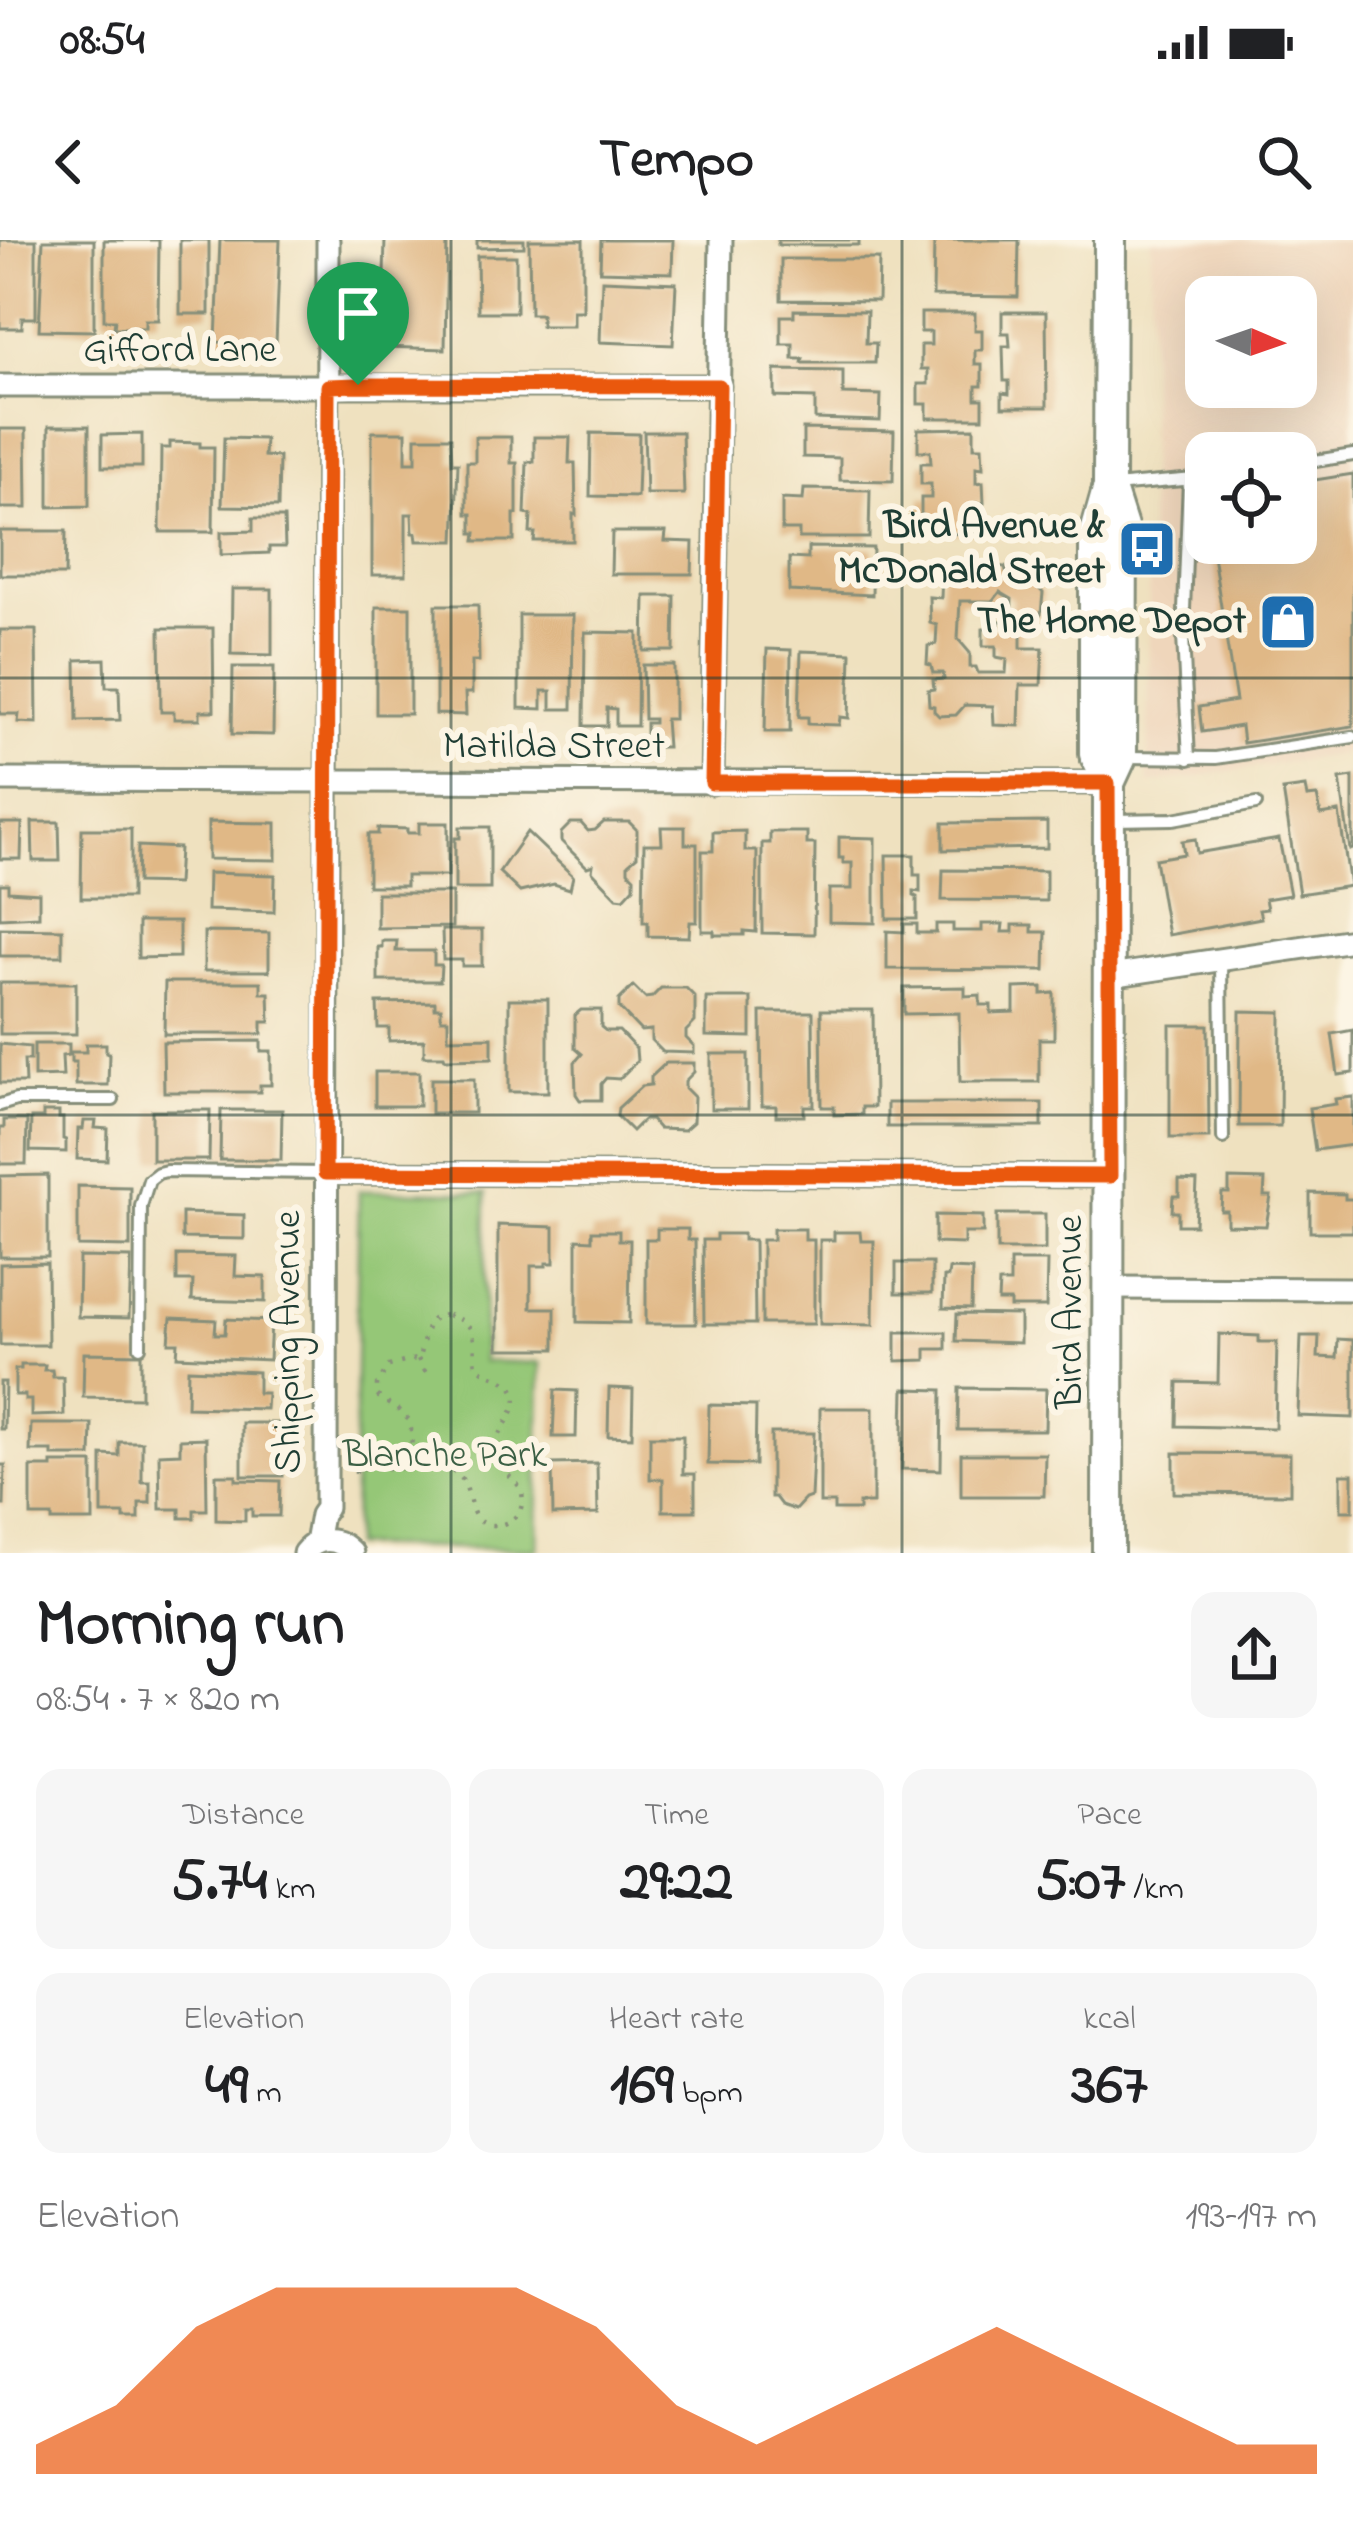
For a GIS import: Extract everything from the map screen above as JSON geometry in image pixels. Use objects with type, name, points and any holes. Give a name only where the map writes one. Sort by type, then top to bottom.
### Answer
[{"type":"street","name":"Shipping Avenue","points":[[307,1550],[326,1508],[328,240]]},
{"type":"street","points":[[712,783],[721,240]]},
{"type":"street","name":"Bird Avenue","points":[[1108,1553],[1109,820],[1115,770],[1095,754],[1095,710],[1096,529],[1109,486],[1110,240]]},
{"type":"street","name":"Gifford Lane","points":[[0,386],[719,386]]},
{"type":"street","name":"Matilda Street","points":[[0,780],[712,783],[1115,770]]},
{"type":"street","points":[[1110,976],[1353,940]]},
{"type":"street","points":[[325,1173],[1110,1176]]},
{"type":"street","points":[[1110,1288],[1353,1289]]},
{"type":"street","name":"Shipping Avenue","points":[[326,1508],[333,1512],[348,1549]]},
{"type":"street","points":[[307,1550],[330,1540],[348,1549]]},
{"type":"lane","points":[[1317,461],[1353,455]]},
{"type":"lane","points":[[1109,486],[1185,480]]},
{"type":"lane","points":[[1186,564],[1183,636],[1189,758]]},
{"type":"lane","points":[[1115,770],[1353,737]]},
{"type":"lane","points":[[1109,820],[1172,819],[1256,805]]},
{"type":"lane","points":[[1221,959],[1223,1138]]},
{"type":"lane","points":[[0,1106],[16,1100],[112,1100]]},
{"type":"lane","points":[[140,1347],[141,1206],[149,1180],[166,1171],[325,1173]]},
{"type":"path","points":[[356,1473],[356,1468],[444,1469],[455,1472],[465,1484],[474,1516],[484,1524],[507,1523],[521,1510],[521,1489],[500,1466],[496,1453],[500,1431],[515,1405],[511,1385],[476,1366],[474,1335],[452,1316],[437,1316],[428,1323],[418,1359],[425,1373]]},
{"type":"path","points":[[408,1468],[410,1425],[402,1413],[380,1399],[376,1388],[392,1364],[418,1359]]},
{"type":"shaded area","points":[[1151,240],[1353,240],[1353,752],[1148,784]]},
{"type":"green space","name":"Blanche Park","points":[[359,1191],[486,1193],[483,1361],[540,1363],[537,1549],[353,1546]]},
{"type":"building","points":[[0,240],[36,240],[36,318],[22,318],[22,328],[0,328]]},
{"type":"building","points":[[43,240],[94,240],[94,331],[39,330]]},
{"type":"building","points":[[104,240],[159,240],[158,320],[145,320],[145,328],[114,328],[115,320],[104,320]]},
{"type":"building","points":[[180,240],[209,240],[209,314],[180,314]]},
{"type":"building","points":[[220,240],[280,240],[276,344],[216,342]]},
{"type":"building","points":[[385,240],[447,240],[445,349],[382,347]]},
{"type":"building","points":[[477,240],[524,240],[524,247],[477,248]]},
{"type":"building","points":[[529,240],[583,240],[583,311],[573,311],[573,326],[541,326],[541,314],[530,314]]},
{"type":"building","points":[[601,240],[673,240],[672,273],[600,271]]},
{"type":"building","points":[[778,240],[859,240],[859,245],[778,245]]},
{"type":"building","points":[[934,240],[1019,240],[1018,297],[933,296]]},
{"type":"building","points":[[477,256],[516,256],[516,312],[478,312]]},
{"type":"building","points":[[781,259],[879,259],[878,301],[781,300]]},
{"type":"building","points":[[602,280],[676,283],[673,345],[600,342]]},
{"type":"building","points":[[794,310],[867,311],[866,343],[876,343],[875,363],[793,359],[793,344],[781,344],[781,316],[794,316]]},
{"type":"building","points":[[1002,312],[1046,312],[1047,407],[1002,407],[1002,393],[1009,394],[1003,346],[1010,346],[1009,333],[1002,333]]},
{"type":"building","points":[[921,313],[975,313],[975,330],[982,330],[982,350],[975,350],[975,364],[982,364],[982,386],[976,386],[976,399],[983,399],[983,418],[927,418],[927,404],[918,404],[918,384],[928,384],[928,369],[921,369],[921,345],[931,345],[931,332],[921,332]]},
{"type":"building","points":[[775,370],[843,371],[843,394],[881,395],[880,421],[815,419],[815,398],[775,397]]},
{"type":"building","points":[[49,426],[89,426],[89,506],[49,507]]},
{"type":"building","points":[[974,428],[974,447],[982,447],[983,468],[976,467],[976,483],[983,482],[984,503],[976,503],[976,518],[985,518],[985,533],[932,534],[932,519],[921,519],[921,498],[931,498],[931,484],[921,484],[921,463],[931,463],[930,451],[918,451],[918,429]]},
{"type":"building","points":[[0,429],[26,429],[27,508],[0,508]]},
{"type":"building","points":[[803,429],[894,431],[893,481],[840,480],[840,458],[803,457]]},
{"type":"building","points":[[372,432],[406,432],[406,462],[416,462],[416,437],[451,437],[452,463],[458,463],[455,541],[417,541],[412,514],[406,514],[406,575],[372,575]]},
{"type":"building","points":[[644,432],[682,432],[684,494],[646,494]]},
{"type":"building","points":[[591,433],[639,434],[637,497],[590,496]]},
{"type":"building","points":[[142,434],[142,467],[102,467],[102,435]]},
{"type":"building","points":[[475,437],[511,437],[511,463],[517,463],[514,541],[475,541],[476,533],[472,533],[472,514],[467,514],[467,462],[475,462]]},
{"type":"building","points":[[534,437],[570,437],[569,463],[575,463],[573,541],[534,541],[535,533],[530,533],[531,515],[525,514],[527,462],[534,462]]},
{"type":"building","points":[[224,438],[265,439],[264,456],[279,457],[278,507],[222,506]]},
{"type":"building","points":[[170,442],[214,447],[213,532],[160,532],[161,448],[170,448]]},
{"type":"building","name":"The Home Depot","points":[[1353,474],[1353,726],[1243,743],[1241,726],[1202,732],[1199,707],[1236,701],[1214,564],[1317,564],[1317,480]]},
{"type":"building","points":[[804,489],[870,490],[869,538],[799,538],[799,530],[782,530],[782,499],[803,500]]},
{"type":"building","points":[[253,518],[284,518],[285,547],[269,547],[269,553],[221,555],[221,532],[253,531]]},
{"type":"building","points":[[0,531],[66,531],[65,575],[0,575]]},
{"type":"building","points":[[612,532],[666,532],[665,541],[693,542],[692,574],[611,574]]},
{"type":"building","points":[[808,547],[873,548],[872,595],[789,591],[789,558],[808,559]]},
{"type":"building","points":[[954,565],[969,567],[971,573],[987,573],[988,565],[1005,567],[1019,580],[1032,581],[1043,593],[1041,614],[1021,626],[1021,648],[1043,648],[1041,685],[1020,685],[1019,726],[994,725],[993,706],[965,705],[956,715],[939,716],[929,705],[933,680],[944,679],[943,673],[933,673],[927,664],[928,646],[936,644],[937,625],[930,623],[929,597],[941,598],[942,573],[953,572]],"holes":[[[1000,592],[1012,599],[1011,621],[983,629],[983,646],[996,646],[996,657],[1007,659],[1006,673],[978,673],[970,667],[970,653],[958,639],[960,601],[993,601]]]},
{"type":"building","points":[[232,589],[272,589],[272,655],[231,654]]},
{"type":"building","points":[[645,596],[675,596],[674,651],[644,651]]},
{"type":"building","points":[[436,605],[478,605],[479,661],[472,661],[466,715],[436,714]]},
{"type":"building","points":[[376,607],[410,607],[410,714],[376,714]]},
{"type":"building","points":[[519,615],[573,615],[572,709],[551,709],[551,691],[542,691],[542,709],[519,708]]},
{"type":"building","points":[[160,628],[213,628],[214,711],[200,711],[200,719],[174,719],[174,712],[161,712]]},
{"type":"building","points":[[0,630],[36,630],[37,723],[18,722],[19,714],[0,714]]},
{"type":"building","points":[[585,632],[638,633],[637,726],[616,726],[616,709],[607,708],[607,726],[584,726]]},
{"type":"building","points":[[767,649],[791,650],[790,732],[765,732]]},
{"type":"building","points":[[801,651],[851,653],[849,718],[840,717],[839,725],[808,724],[808,717],[799,717]]},
{"type":"building","points":[[105,659],[106,687],[119,687],[120,720],[77,721],[76,660]]},
{"type":"building","points":[[643,665],[674,665],[674,719],[665,719],[667,747],[646,747],[646,723],[654,719],[644,719]]},
{"type":"building","points":[[233,667],[274,667],[273,735],[232,734]]},
{"type":"building","points":[[1353,777],[1353,849],[1350,850],[1340,779]]},
{"type":"building","points":[[1305,787],[1307,797],[1317,796],[1321,815],[1339,812],[1350,886],[1299,894],[1283,790]]},
{"type":"building","points":[[32,822],[59,822],[60,861],[33,861]]},
{"type":"building","points":[[208,822],[276,823],[276,860],[208,859]]},
{"type":"building","points":[[604,822],[629,822],[637,830],[637,856],[628,864],[634,887],[624,898],[617,897],[592,871],[593,865],[587,867],[561,841],[561,833],[571,823],[581,823],[588,831]]},
{"type":"building","points":[[1047,822],[1047,848],[943,850],[943,823]]},
{"type":"building","points":[[0,823],[22,823],[21,859],[0,859]]},
{"type":"building","points":[[419,823],[448,823],[448,876],[406,876],[406,886],[368,886],[368,834],[378,834],[378,828],[419,833]]},
{"type":"building","points":[[460,827],[490,827],[490,889],[455,889],[455,838],[460,838]]},
{"type":"building","points":[[661,827],[685,827],[685,844],[697,844],[697,922],[690,922],[689,937],[648,936],[648,922],[643,922],[644,844],[662,844]]},
{"type":"building","points":[[82,829],[131,829],[131,898],[81,898]]},
{"type":"building","points":[[745,831],[745,851],[757,851],[756,932],[714,935],[714,931],[702,931],[702,851],[713,851],[713,832]]},
{"type":"building","points":[[527,832],[573,876],[570,889],[554,884],[520,892],[499,872]]},
{"type":"building","points":[[770,832],[807,832],[807,844],[815,844],[814,934],[762,933],[762,843],[770,843]]},
{"type":"building","points":[[839,837],[875,838],[875,923],[829,922],[829,889],[852,889],[852,863],[839,858]]},
{"type":"building","points":[[1195,839],[1197,853],[1279,839],[1290,895],[1265,899],[1267,909],[1259,910],[1261,918],[1168,935],[1155,859],[1184,854],[1182,841]]},
{"type":"building","points":[[138,846],[179,848],[177,884],[137,883]]},
{"type":"building","points":[[886,855],[914,855],[914,875],[920,875],[920,892],[914,891],[917,919],[887,919]]},
{"type":"building","points":[[943,870],[1046,871],[1046,901],[942,900]]},
{"type":"building","points":[[208,873],[275,875],[274,912],[207,910]]},
{"type":"building","points":[[0,884],[8,884],[8,891],[39,893],[39,916],[0,918]]},
{"type":"building","points":[[377,893],[452,893],[452,927],[377,928]]},
{"type":"building","points":[[138,922],[179,922],[179,957],[138,958]]},
{"type":"building","points":[[904,924],[917,924],[917,933],[936,933],[936,924],[953,924],[953,931],[982,931],[982,924],[1003,924],[1002,932],[1013,932],[1013,925],[1032,925],[1032,932],[1046,932],[1045,970],[887,969],[887,931],[904,932]]},
{"type":"building","points":[[0,928],[62,929],[62,956],[0,956]]},
{"type":"building","points":[[442,930],[482,930],[482,966],[443,960]]},
{"type":"building","points":[[204,932],[269,933],[269,971],[204,971]]},
{"type":"building","points":[[382,941],[397,941],[396,951],[434,951],[434,965],[441,965],[440,981],[378,981]]},
{"type":"building","points":[[165,982],[261,982],[261,993],[269,993],[270,1022],[262,1022],[262,1034],[164,1034]]},
{"type":"building","points":[[0,983],[76,983],[76,1034],[0,1034]]},
{"type":"building","points":[[633,986],[645,998],[661,988],[686,988],[695,997],[695,1022],[686,1031],[694,1053],[663,1052],[651,1040],[651,1030],[641,1031],[619,1008],[619,1000]]},
{"type":"building","points":[[965,987],[965,996],[980,995],[980,1005],[991,1005],[991,1013],[1014,1012],[1014,988],[1042,987],[1042,994],[1054,993],[1054,1039],[1039,1039],[1039,1082],[960,1082],[959,1013],[904,1014],[904,988]]},
{"type":"building","points":[[706,998],[751,998],[751,1037],[706,1036]]},
{"type":"building","points":[[509,999],[548,999],[548,1092],[509,1092]]},
{"type":"building","points":[[435,1002],[435,1008],[441,1008],[441,1019],[448,1019],[448,1038],[492,1037],[492,1058],[424,1056],[424,1040],[389,1041],[389,1028],[378,1028],[377,1003]]},
{"type":"building","points":[[581,1010],[601,1010],[601,1027],[619,1031],[636,1049],[637,1061],[619,1079],[606,1078],[601,1084],[601,1100],[580,1100],[576,1094],[575,1062],[582,1054],[575,1048],[575,1015]]},
{"type":"building","points":[[821,1010],[873,1010],[874,1107],[862,1107],[862,1114],[834,1115],[834,1107],[822,1107]]},
{"type":"building","points":[[1240,1011],[1281,1012],[1280,1126],[1239,1126]]},
{"type":"building","points":[[761,1012],[813,1012],[814,1106],[804,1106],[804,1116],[776,1116],[776,1106],[762,1106]]},
{"type":"building","points":[[1170,1025],[1208,1025],[1209,1138],[1170,1138]]},
{"type":"building","points":[[1353,1030],[1353,1073],[1338,1075],[1332,1034]]},
{"type":"building","points":[[261,1041],[261,1051],[271,1051],[271,1085],[260,1085],[260,1092],[164,1092],[163,1042]]},
{"type":"building","points":[[0,1044],[30,1047],[30,1060],[24,1060],[25,1083],[0,1083]]},
{"type":"building","points":[[34,1044],[69,1044],[69,1055],[62,1056],[63,1076],[34,1077]]},
{"type":"building","points":[[86,1044],[106,1044],[108,1085],[76,1085],[71,1052],[86,1052]]},
{"type":"building","points":[[711,1054],[748,1054],[748,1109],[711,1109]]},
{"type":"building","points":[[666,1063],[694,1063],[694,1072],[685,1081],[694,1097],[693,1122],[684,1130],[659,1129],[651,1120],[643,1120],[632,1131],[617,1116],[618,1108],[642,1086],[651,1085],[651,1077]]},
{"type":"building","points":[[375,1072],[419,1072],[419,1106],[375,1106]]},
{"type":"building","points":[[431,1079],[474,1079],[474,1113],[431,1113]]},
{"type":"building","points":[[1353,1097],[1353,1145],[1315,1150],[1309,1108]]},
{"type":"building","points":[[887,1103],[1042,1103],[1042,1127],[887,1127]]},
{"type":"building","points":[[152,1110],[210,1110],[209,1160],[152,1160]]},
{"type":"building","points":[[221,1110],[282,1110],[281,1160],[220,1160]]},
{"type":"building","points":[[43,1112],[59,1112],[63,1118],[66,1152],[30,1151],[31,1118],[43,1118]]},
{"type":"building","points":[[4,1120],[27,1120],[26,1164],[0,1164]]},
{"type":"building","points":[[84,1121],[96,1121],[95,1128],[108,1129],[107,1160],[77,1159],[78,1129],[83,1129]]},
{"type":"building","points":[[48,1175],[48,1257],[0,1257],[0,1176]]},
{"type":"building","points":[[1229,1179],[1265,1180],[1264,1196],[1271,1196],[1266,1226],[1227,1225],[1227,1211],[1221,1211]]},
{"type":"building","points":[[1179,1180],[1197,1181],[1195,1225],[1178,1225],[1178,1212],[1172,1212]]},
{"type":"building","points":[[78,1186],[130,1187],[130,1247],[78,1246]]},
{"type":"building","points":[[1310,1193],[1345,1194],[1345,1199],[1353,1199],[1353,1232],[1310,1232]]},
{"type":"building","points":[[182,1213],[244,1215],[244,1239],[182,1238]]},
{"type":"building","points":[[997,1214],[1045,1214],[1045,1250],[997,1250]]},
{"type":"building","points":[[935,1215],[983,1216],[983,1233],[964,1233],[964,1244],[935,1243]]},
{"type":"building","points":[[498,1225],[554,1227],[554,1263],[531,1266],[531,1308],[555,1308],[555,1349],[498,1349]]},
{"type":"building","points":[[657,1229],[688,1229],[688,1240],[695,1240],[696,1324],[646,1324],[646,1239],[657,1239]]},
{"type":"building","points":[[773,1229],[805,1229],[805,1240],[814,1240],[814,1324],[762,1324],[762,1240],[773,1240]]},
{"type":"building","points":[[592,1231],[619,1231],[619,1240],[630,1240],[629,1323],[577,1322],[577,1239],[592,1240]]},
{"type":"building","points":[[834,1232],[860,1232],[861,1241],[874,1241],[873,1325],[820,1324],[820,1240],[834,1240]]},
{"type":"building","points":[[716,1234],[743,1234],[743,1240],[754,1240],[755,1324],[704,1324],[703,1240],[716,1240]]},
{"type":"building","points":[[177,1255],[236,1256],[235,1276],[265,1277],[265,1302],[192,1300],[193,1281],[177,1281]]},
{"type":"building","points":[[79,1257],[131,1258],[129,1318],[78,1317]]},
{"type":"building","points":[[1010,1261],[1047,1261],[1046,1307],[1010,1307],[1010,1301],[998,1301],[999,1283],[1010,1283]]},
{"type":"building","points":[[47,1263],[48,1345],[0,1345],[0,1264]]},
{"type":"building","points":[[896,1263],[932,1263],[932,1293],[896,1293]]},
{"type":"building","points":[[949,1269],[972,1270],[971,1309],[943,1308],[944,1277]]},
{"type":"building","points":[[957,1314],[1020,1315],[1020,1343],[956,1341]]},
{"type":"building","points":[[171,1318],[216,1320],[215,1334],[225,1334],[226,1319],[271,1321],[269,1360],[177,1356],[178,1343],[169,1343]]},
{"type":"building","points":[[896,1332],[946,1332],[946,1349],[926,1349],[926,1360],[896,1361]]},
{"type":"building","points":[[1219,1334],[1277,1342],[1275,1428],[1177,1426],[1178,1382],[1218,1383]]},
{"type":"building","points":[[1301,1336],[1319,1336],[1318,1357],[1337,1358],[1338,1339],[1353,1340],[1353,1418],[1298,1416]]},
{"type":"building","points":[[84,1353],[141,1354],[141,1398],[83,1397]]},
{"type":"building","points":[[45,1365],[44,1370],[52,1370],[53,1377],[63,1377],[64,1415],[31,1416],[31,1400],[15,1395],[15,1369]]},
{"type":"building","points":[[188,1369],[258,1372],[258,1393],[267,1393],[266,1409],[187,1407]]},
{"type":"building","points":[[0,1382],[5,1382],[4,1429],[0,1429]]},
{"type":"building","points":[[609,1388],[633,1389],[632,1437],[608,1436]]},
{"type":"building","points":[[959,1388],[1046,1389],[1045,1430],[958,1430]]},
{"type":"building","points":[[904,1389],[942,1390],[941,1470],[902,1469]]},
{"type":"building","points":[[555,1390],[577,1391],[576,1437],[553,1437]]},
{"type":"building","points":[[709,1405],[756,1406],[755,1465],[708,1464]]},
{"type":"building","points":[[820,1408],[873,1408],[873,1503],[859,1503],[859,1510],[834,1510],[834,1503],[820,1503]]},
{"type":"building","points":[[242,1423],[283,1423],[283,1476],[242,1476]]},
{"type":"building","points":[[31,1424],[92,1424],[91,1456],[30,1451]]},
{"type":"building","points":[[771,1433],[814,1433],[811,1497],[795,1510],[771,1497]]},
{"type":"building","points":[[650,1436],[683,1436],[683,1474],[695,1474],[695,1511],[663,1511],[663,1479],[650,1479]]},
{"type":"building","points":[[206,1438],[207,1510],[194,1510],[194,1518],[180,1518],[180,1509],[160,1509],[159,1454],[180,1453],[180,1439]]},
{"type":"building","points":[[119,1442],[142,1442],[142,1482],[150,1482],[150,1503],[139,1503],[139,1519],[102,1514],[102,1455],[119,1456]]},
{"type":"building","points":[[1174,1453],[1290,1454],[1290,1494],[1174,1493]]},
{"type":"building","points":[[961,1454],[1045,1454],[1044,1496],[961,1496]]},
{"type":"building","points":[[52,1463],[93,1463],[93,1521],[31,1516],[31,1467],[52,1467]]},
{"type":"building","points":[[597,1463],[598,1514],[553,1515],[552,1464]]},
{"type":"building","points":[[0,1465],[5,1465],[4,1505],[0,1505]]},
{"type":"building","points":[[1341,1474],[1353,1474],[1353,1511],[1341,1511]]},
{"type":"building","points":[[216,1475],[280,1481],[279,1516],[252,1516],[252,1509],[245,1509],[245,1521],[216,1520]]},
{"type":"place","name":"Bird Avenue & McDonald Street","points":[[1147,549]]},
{"type":"place","name":"The Home Depot","points":[[1288,622]]},
{"type":"route","points":[[358,385],[719,386],[712,783],[1108,783],[1110,1176],[325,1173],[328,386],[358,385]]}]
